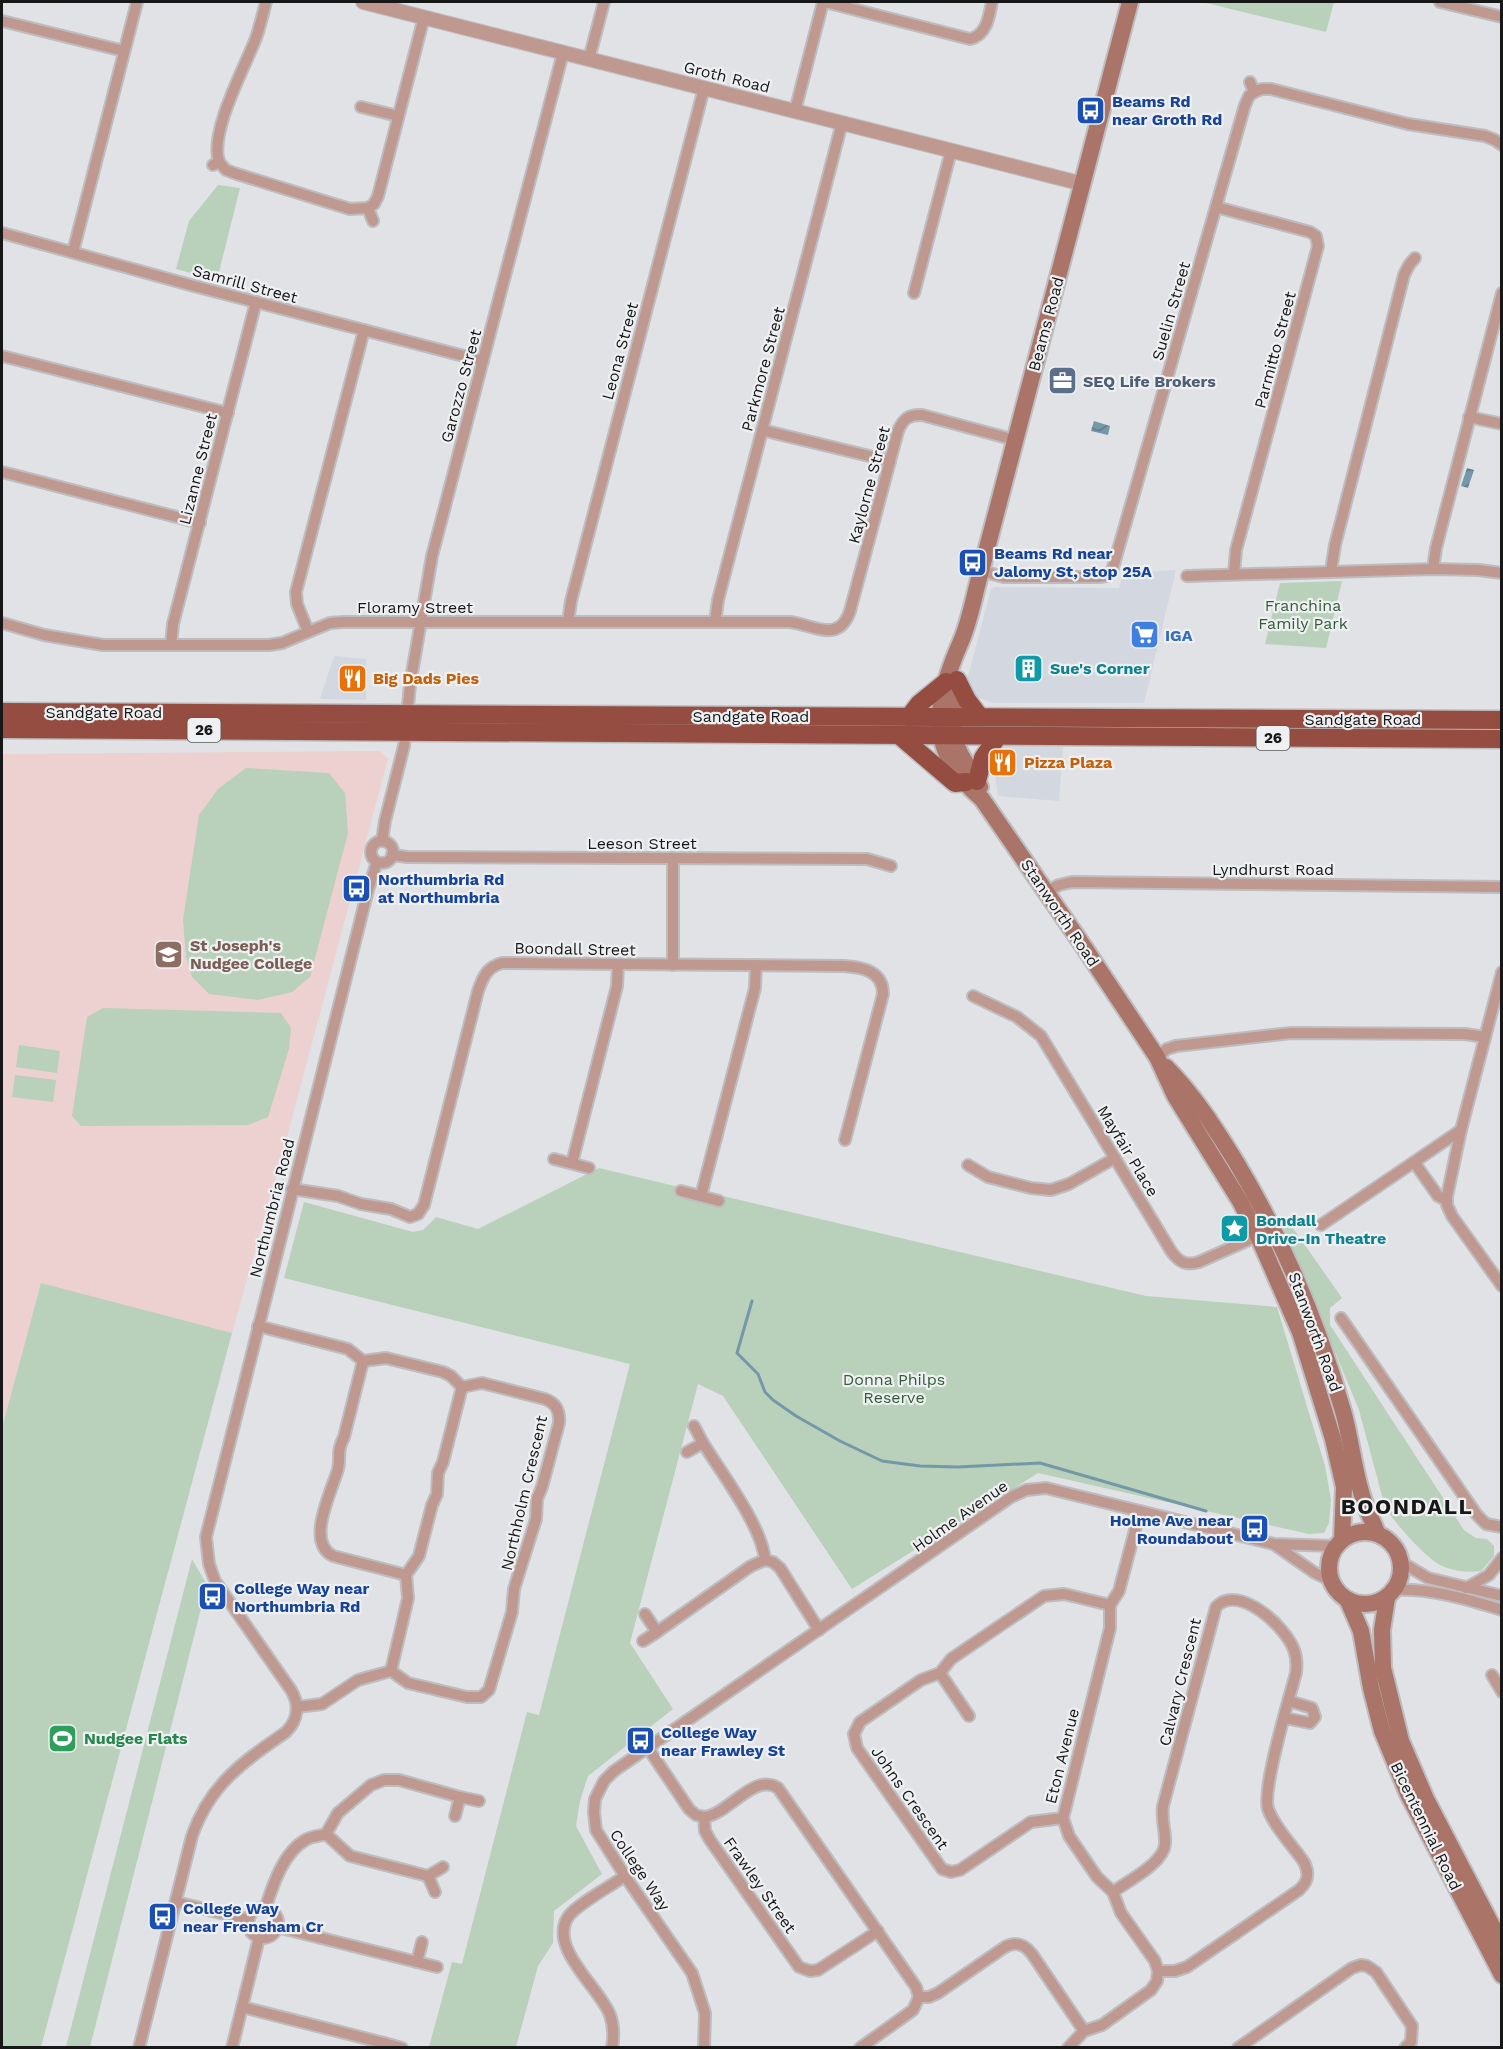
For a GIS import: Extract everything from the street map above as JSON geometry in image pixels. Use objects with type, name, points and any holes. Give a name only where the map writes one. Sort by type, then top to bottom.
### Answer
[{"type":"highway","points":[[909,717],[919,704],[952,681],[980,717]]},
{"type":"highway","name":"Sandgate Road","points":[[2,712],[900,736],[1502,739]]},
{"type":"highway","name":"Sandgate Road","points":[[2,729],[657,717],[1502,720]]},
{"type":"highway","points":[[900,736],[955,783],[972,781],[983,758],[998,736]]},
{"type":"main road","name":"Beams Road","points":[[946,717],[953,658],[960,646],[981,571],[1130,2]]},
{"type":"main road","name":"Stanworth Road","points":[[946,717],[948,736],[945,753],[972,781],[1156,1057],[1188,1089],[1228,1148],[1266,1232],[1333,1439],[1344,1487],[1339,1543]]},
{"type":"main road","name":"Stanworth Road","points":[[1266,1232],[1298,1281],[1344,1412],[1364,1503],[1377,1533]]},
{"type":"main road","points":[[1365,1531],[1377,1533],[1393,1544],[1401,1562],[1399,1581],[1390,1594],[1368,1605],[1348,1601],[1334,1588],[1328,1568],[1330,1557],[1339,1543],[1353,1533],[1365,1531]]},
{"type":"main road","name":"Bicentennial Road","points":[[1390,1594],[1382,1630],[1383,1668],[1401,1741],[1426,1799],[1502,1945]]},
{"type":"main road","name":"Bicentennial Road","points":[[1348,1601],[1361,1631],[1371,1688],[1391,1754],[1408,1794],[1502,1975]]},
{"type":"street","points":[[73,252],[137,2]]},
{"type":"street","points":[[266,2],[257,34],[229,100],[217,147],[216,164],[237,174],[350,209],[368,208],[374,204],[378,196],[424,17]]},
{"type":"street","name":"Groth Road","points":[[363,2],[379,4],[1083,184]]},
{"type":"street","points":[[589,59],[604,2]]},
{"type":"street","points":[[795,111],[824,2],[963,38],[975,38],[985,27],[992,2]]},
{"type":"street","points":[[1440,2],[1502,17]]},
{"type":"street","points":[[2,21],[124,51]]},
{"type":"street","name":"Garozzo Street","points":[[408,722],[410,685],[432,556],[563,52]]},
{"type":"street","name":"Leona Street","points":[[568,622],[574,589],[704,87]]},
{"type":"street","name":"Suelin Street","points":[[981,571],[1004,577],[1099,577],[1112,571],[1252,87],[1271,89],[1408,124],[1485,136],[1502,145]]},
{"type":"street","points":[[361,107],[398,116]]},
{"type":"street","name":"Parkmore Street","points":[[715,622],[718,600],[842,123]]},
{"type":"street","points":[[914,293],[951,151]]},
{"type":"street","name":"Parmitto Street","points":[[1216,207],[1310,232],[1316,236],[1318,246],[1236,550],[1234,574]]},
{"type":"street","points":[[368,208],[373,221]]},
{"type":"street","name":"Samrill Street","points":[[2,232],[256,302],[483,361]]},
{"type":"street","points":[[1332,571],[1335,545],[1404,276],[1415,258]]},
{"type":"street","points":[[1433,569],[1436,548],[1502,293]]},
{"type":"street","name":"Lizanne Street","points":[[171,645],[173,624],[256,302]]},
{"type":"street","points":[[308,631],[297,604],[296,592],[364,330]]},
{"type":"street","points":[[2,356],[228,413]]},
{"type":"street","name":"Kaylorne Street","points":[[834,630],[843,626],[848,617],[899,427],[906,418],[922,415],[1015,440]]},
{"type":"street","points":[[1469,417],[1502,424]]},
{"type":"street","points":[[762,430],[890,461]]},
{"type":"street","points":[[2,472],[200,523]]},
{"type":"street","points":[[1187,576],[1433,569],[1502,573]]},
{"type":"street","name":"Floramy Street","points":[[2,623],[44,635],[103,645],[275,645],[337,622],[790,622],[834,630]]},
{"type":"street","points":[[382,842],[408,722]]},
{"type":"street","points":[[382,842],[390,846],[392,855],[387,862],[377,862],[372,857],[372,849],[376,844],[382,842]]},
{"type":"street","name":"Leeson Street","points":[[392,855],[407,857],[867,859],[891,866]]},
{"type":"street","points":[[673,858],[673,965]]},
{"type":"street","name":"Northumbria Road","points":[[297,1707],[291,1690],[219,1588],[209,1564],[206,1546],[207,1528],[377,862]]},
{"type":"street","name":"Lyndhurst Road","points":[[1047,892],[1059,885],[1072,882],[1502,887]]},
{"type":"street","name":"Boondall Street","points":[[292,1189],[338,1196],[370,1206],[391,1209],[410,1217],[418,1214],[424,1205],[478,991],[485,973],[502,963],[855,966],[869,971],[879,980],[883,994],[845,1140]]},
{"type":"street","points":[[572,1163],[617,986],[618,964]]},
{"type":"street","points":[[701,1196],[755,988],[756,966]]},
{"type":"street","points":[[1502,972],[1448,1182],[1447,1201],[1452,1216],[1502,1286]]},
{"type":"street","name":"Mayfair Place","points":[[973,996],[1017,1017],[1041,1036],[1179,1261],[1190,1264],[1199,1262],[1266,1232]]},
{"type":"street","points":[[1156,1057],[1176,1046],[1291,1033],[1465,1034],[1485,1037]]},
{"type":"street","points":[[1321,1225],[1461,1130]]},
{"type":"street","points":[[968,1165],[988,1178],[1051,1190],[1069,1184],[1115,1158]]},
{"type":"street","points":[[554,1159],[589,1168]]},
{"type":"street","points":[[1414,1162],[1438,1196],[1447,1201]]},
{"type":"street","points":[[681,1191],[719,1201]]},
{"type":"street","name":"Stanworth Road","points":[[1341,1318],[1477,1515],[1486,1524],[1502,1527]]},
{"type":"street","points":[[139,2048],[192,1836],[208,1800],[228,1776],[286,1732],[293,1724],[297,1707],[322,1704],[358,1680],[391,1671],[408,1598],[406,1575],[419,1556],[437,1494],[438,1473],[443,1462],[462,1387],[451,1376],[443,1372],[382,1358],[363,1361],[348,1349],[258,1326]]},
{"type":"street","points":[[363,1361],[344,1437],[339,1448],[338,1469],[333,1479],[320,1530],[320,1541],[325,1550],[333,1556],[406,1575]]},
{"type":"street","name":"Northholm Crescent","points":[[391,1671],[408,1683],[467,1697],[477,1698],[487,1694],[493,1681],[512,1612],[514,1589],[536,1519],[537,1499],[559,1423],[558,1410],[549,1401],[486,1384],[479,1383],[462,1387]]},
{"type":"street","points":[[693,1426],[757,1531],[764,1548],[765,1560]]},
{"type":"street","points":[[687,1452],[703,1443]]},
{"type":"street","name":"Holme Avenue","points":[[819,1630],[1011,1497],[1026,1490],[1046,1488],[1274,1544],[1339,1543]]},
{"type":"street","name":"Eton Avenue","points":[[1140,1511],[1119,1591],[1110,1605],[1110,1628],[1063,1818],[1069,1836],[1097,1877],[1113,1892],[1121,1912],[1155,1961],[1158,1971]]},
{"type":"street","name":"Holme Avenue","points":[[1274,1544],[1303,1562],[1315,1573],[1330,1580]]},
{"type":"street","points":[[1466,1588],[1489,1575],[1502,1558]]},
{"type":"street","points":[[642,1641],[751,1566],[765,1560],[773,1562],[780,1568],[819,1630]]},
{"type":"street","points":[[1401,1562],[1428,1578],[1502,1596]]},
{"type":"street","points":[[1390,1594],[1415,1590],[1434,1592],[1502,1610]]},
{"type":"street","name":"Johns Crescent","points":[[1063,1818],[1031,1822],[956,1872],[946,1871],[938,1866],[856,1748],[854,1734],[860,1722],[921,1680],[940,1674],[951,1659],[1044,1596],[1064,1594],[1110,1605]]},
{"type":"street","name":"Calvary Crescent","points":[[1113,1892],[1155,1863],[1162,1854],[1165,1842],[1162,1824],[1163,1806],[1214,1612],[1220,1603],[1233,1601],[1257,1608],[1273,1620],[1287,1636],[1295,1650],[1297,1664],[1269,1780],[1267,1799],[1273,1818],[1307,1868],[1307,1880],[1299,1890],[1187,1967],[1175,1971],[1158,1971]]},
{"type":"street","points":[[645,1614],[657,1632]]},
{"type":"street","name":"College Way","points":[[704,2048],[705,2013],[694,1979],[596,1830],[594,1806],[597,1792],[604,1780],[819,1630]]},
{"type":"street","points":[[940,1674],[969,1716]]},
{"type":"street","points":[[1491,1675],[1502,1692]]},
{"type":"street","points":[[1285,1718],[1310,1722],[1315,1717],[1312,1708],[1289,1701]]},
{"type":"street","points":[[648,1748],[689,1809],[696,1815],[704,1817],[717,1813],[758,1786],[767,1784],[775,1786],[782,1792],[916,1987],[919,1997],[913,2010],[860,2048]]},
{"type":"street","points":[[326,1834],[338,1813],[371,1785],[384,1780],[399,1780],[479,1800]]},
{"type":"street","points":[[455,1816],[460,1797]]},
{"type":"street","name":"Frawley Street","points":[[704,1817],[705,1831],[710,1840],[795,1963],[803,1970],[818,1970],[878,1931]]},
{"type":"street","points":[[326,1834],[350,1856],[428,1876],[443,1867]]},
{"type":"street","points":[[265,1909],[279,1873],[290,1856],[307,1839],[326,1834]]},
{"type":"street","points":[[428,1876],[435,1892]]},
{"type":"street","points":[[612,2048],[614,2031],[611,2016],[567,1950],[563,1933],[566,1920],[575,1911],[625,1876]]},
{"type":"street","points":[[176,1902],[249,1920]]},
{"type":"street","points":[[270,1910],[276,1918],[277,1927],[272,1935],[260,1938],[249,1929],[249,1920],[253,1912],[270,1910]]},
{"type":"street","points":[[277,1927],[437,1967]]},
{"type":"street","points":[[232,2048],[260,1938]]},
{"type":"street","points":[[417,1962],[422,1942]]},
{"type":"street","points":[[919,1997],[929,1997],[938,1993],[1005,1947],[1016,1943],[1024,1946],[1032,1954],[1084,2031]]},
{"type":"street","points":[[1238,2048],[1352,1968],[1362,1965],[1376,1972],[1412,2026],[1411,2042],[1405,2048]]},
{"type":"street","points":[[1068,2048],[1084,2031],[1101,2025],[1151,1990],[1157,1981],[1158,1971]]},
{"type":"street","points":[[242,2007],[383,2045],[402,2048]]},
{"type":"shaded area","name":"Sue's Corner","points":[[1176,570],[1144,703],[993,703],[977,697],[972,690],[967,680],[991,589],[995,587],[1119,588],[1123,573]]},
{"type":"shaded area","points":[[334,656],[366,659],[366,700],[320,699]]},
{"type":"shaded area","points":[[1004,745],[1063,747],[1059,801],[998,796],[992,757]]},
{"type":"shaded area","name":"St Joseph's Nudgee College","points":[[380,751],[388,759],[232,1333],[41,1284],[2,1428],[2,754]]},
{"type":"green space","points":[[1207,2],[1334,2],[1326,32]]},
{"type":"green space","points":[[218,185],[240,188],[217,280],[176,269],[189,221]]},
{"type":"green space","name":"Franchina Family Park","points":[[1342,581],[1326,648],[1265,644],[1280,583]]},
{"type":"green space","points":[[246,768],[329,773],[345,793],[348,833],[310,977],[292,992],[258,1000],[209,994],[192,977],[186,957],[183,920],[199,815],[218,789]]},
{"type":"green space","points":[[103,1008],[281,1013],[291,1028],[289,1049],[268,1117],[248,1125],[81,1126],[72,1116],[87,1017]]},
{"type":"green space","points":[[19,1045],[60,1051],[57,1073],[16,1067]]},
{"type":"green space","points":[[15,1075],[56,1080],[53,1102],[12,1097]]},
{"type":"green space","name":"Donna Philps Reserve","points":[[599,1168],[679,1187],[678,1197],[720,1208],[723,1196],[1146,1296],[1277,1307],[1325,1466],[1331,1500],[1329,1523],[1324,1533],[1309,1534],[1038,1473],[852,1589],[723,1396],[698,1384],[630,1643],[673,1709],[588,1776],[580,1801],[576,1826],[602,1874],[554,1911],[553,1943],[538,1966],[516,2047],[429,2047],[452,1962],[462,1964],[527,1712],[539,1715],[630,1364],[284,1278],[304,1202],[413,1232],[423,1230],[436,1217],[478,1229]]},
{"type":"green space","points":[[1288,1221],[1342,1298],[1330,1308],[1330,1325],[1464,1530],[1476,1538],[1487,1539],[1494,1546],[1494,1556],[1481,1571],[1450,1569],[1433,1561],[1410,1538],[1385,1507],[1359,1410],[1283,1226]]},
{"type":"green space","name":"Nudgee Flats","points":[[41,1283],[232,1333],[41,2047],[2,2047],[2,1428]]},
{"type":"green space","points":[[192,1559],[207,1585],[90,2047],[66,2047]]},
{"type":"water","points":[[1094,421],[1110,426],[1108,435],[1091,431]]},
{"type":"water","points":[[1467,468],[1474,470],[1468,488],[1461,486]]},
{"type":"waterway","points":[[752,1301],[737,1353],[758,1374],[765,1392],[796,1416],[882,1461],[920,1466],[958,1467],[1040,1463],[1206,1511]]},
{"type":"place","name":"Beams Rd near Groth Rd","points":[[1091,110]]},
{"type":"place","name":"SEQ Life Brokers","points":[[1062,381]]},
{"type":"place","name":"Beams Rd near Jalomy St, stop 25A","points":[[973,562]]},
{"type":"place","name":"IGA","points":[[1144,635]]},
{"type":"place","name":"Sue's Corner","points":[[1029,668]]},
{"type":"place","name":"Big Dads Pies","points":[[352,678]]},
{"type":"place","name":"Pizza Plaza","points":[[1003,762]]},
{"type":"place","name":"Northumbria Rd at Northumbria","points":[[357,888]]},
{"type":"place","name":"St Joseph's Nudgee College","points":[[169,954]]},
{"type":"place","name":"Bondall Drive-In Theatre","points":[[1235,1229]]},
{"type":"place","name":"Holme Ave near Roundabout","points":[[1254,1529]]},
{"type":"place","name":"College Way near Northumbria Rd","points":[[213,1597]]},
{"type":"place","name":"Nudgee Flats","points":[[63,1738]]},
{"type":"place","name":"College Way near Frawley St","points":[[640,1741]]},
{"type":"place","name":"College Way near Frensham Cr","points":[[162,1917]]},
{"type":"district","name":"BOONDALL","points":[[1407,1506]]}]
